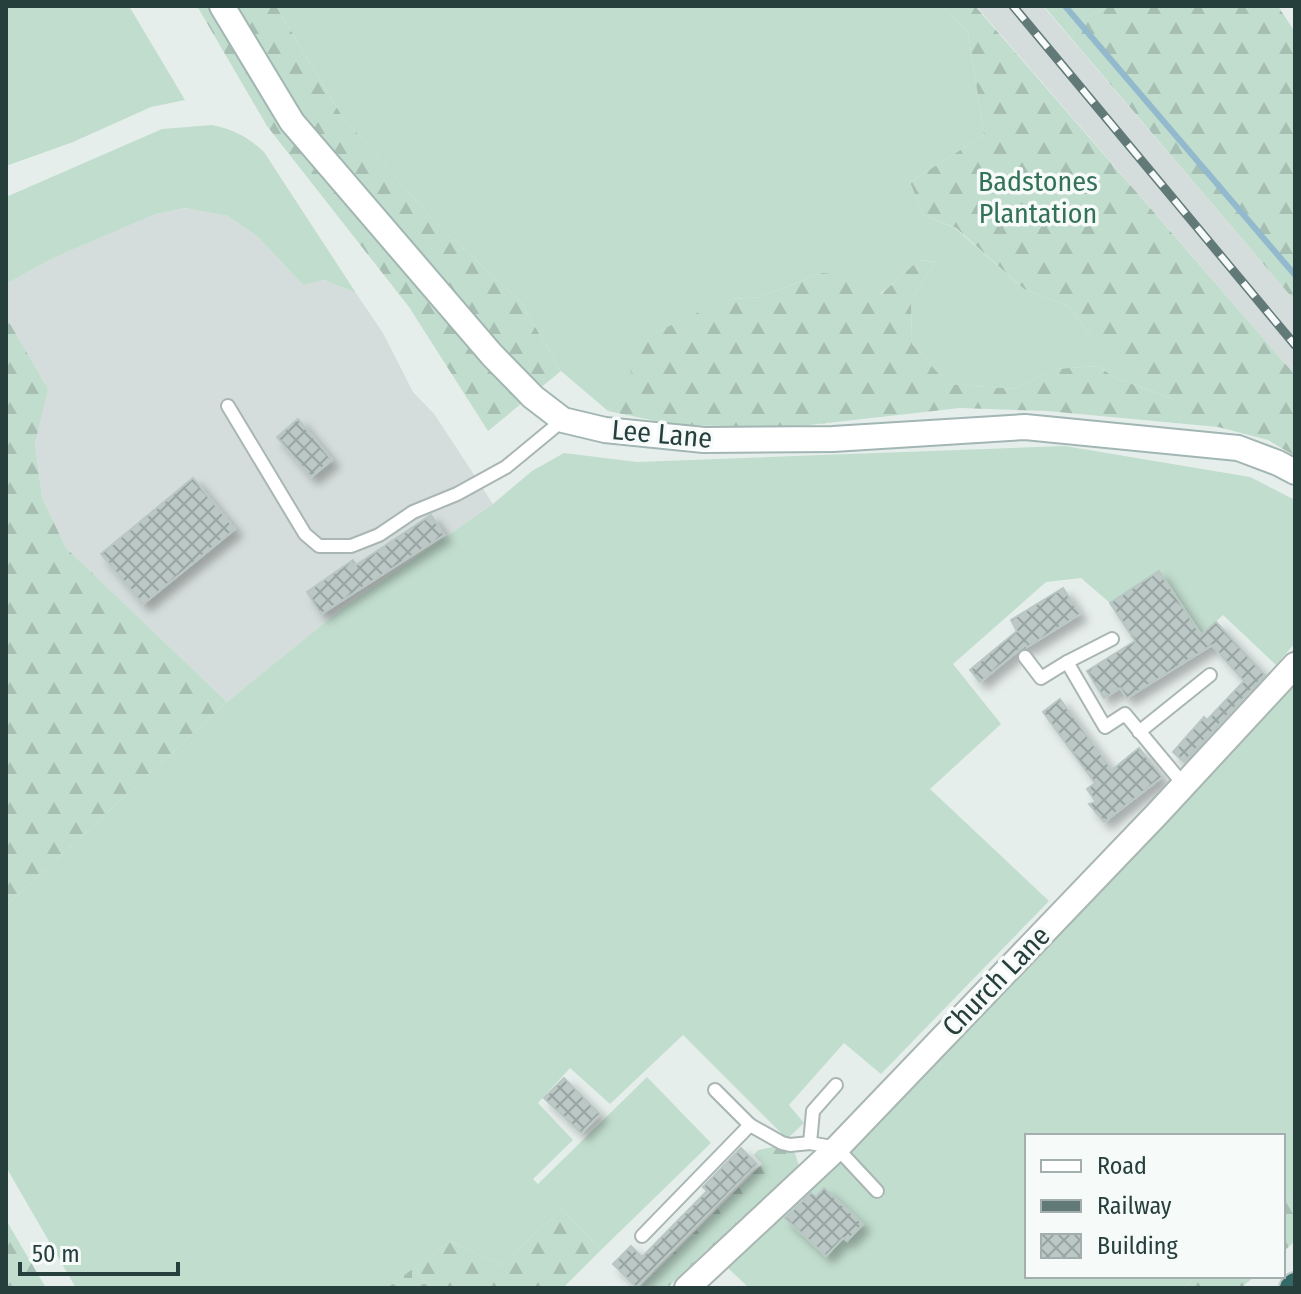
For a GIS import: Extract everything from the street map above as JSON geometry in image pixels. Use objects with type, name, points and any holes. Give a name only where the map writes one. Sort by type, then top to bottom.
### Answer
[{"type":"street","name":"Lee Lane","points":[[222,6],[292,122],[492,355],[533,397],[563,420],[605,430],[704,440],[833,439],[1025,427],[1238,448],[1295,472]]},
{"type":"street","name":"Church Lane","points":[[687,1288],[837,1148],[1295,665]]},
{"type":"lane","points":[[228,406],[305,534],[319,546],[351,546],[379,535],[413,512],[457,494],[506,467],[563,420]]},
{"type":"lane","points":[[1025,657],[1041,678],[1112,639]]},
{"type":"lane","points":[[1067,662],[1105,727],[1125,714],[1184,785]]},
{"type":"lane","points":[[1139,732],[1210,675]]},
{"type":"lane","points":[[810,1143],[813,1111],[836,1085]]},
{"type":"lane","points":[[715,1090],[750,1125],[782,1143],[810,1143],[837,1148],[877,1191]]},
{"type":"lane","points":[[642,1236],[750,1125]]},
{"type":"shaded area","points":[[976,6],[1043,6],[1295,301],[1295,375]]},
{"type":"shaded area","points":[[185,208],[228,216],[258,237],[303,285],[324,280],[356,293],[383,333],[413,392],[435,415],[493,504],[344,607],[227,702],[66,548],[42,498],[33,426],[48,389],[6,317],[6,284],[53,258],[156,214]]},
{"type":"green space","points":[[6,6],[129,6],[185,100],[151,107],[73,142],[6,166]]},
{"type":"green space","points":[[197,6],[276,6],[342,116],[434,221],[520,301],[561,371],[488,431],[409,307],[267,126]]},
{"type":"green space","points":[[276,6],[941,6],[968,32],[984,135],[910,182],[923,215],[955,228],[1024,289],[1069,306],[1092,338],[1176,400],[1113,377],[1099,366],[1055,369],[1015,389],[948,384],[912,344],[911,300],[935,262],[920,260],[880,294],[822,273],[760,297],[732,299],[661,330],[636,386],[608,411],[561,371],[520,301],[434,221],[342,116]]},
{"type":"green space","name":"Badstones Plantation","points":[[941,6],[975,6],[1295,375],[1295,456],[1268,440],[1218,427],[1047,411],[960,408],[792,427],[675,425],[608,411],[636,386],[624,352],[661,330],[732,299],[760,297],[822,273],[858,277],[881,294],[919,260],[935,262],[911,300],[912,344],[948,384],[1015,389],[1055,369],[1099,366],[1113,377],[1173,399],[1092,338],[1069,306],[1024,289],[956,228],[923,215],[910,182],[984,135],[968,32]]},
{"type":"green space","points":[[1044,6],[1112,6],[1084,17],[1071,38]]},
{"type":"green space","points":[[1112,6],[1278,6],[1295,32],[1295,301],[1071,38],[1084,17]]},
{"type":"green space","points":[[212,125],[240,134],[264,152],[356,293],[324,280],[303,285],[258,237],[228,216],[185,208],[156,214],[53,258],[6,284],[6,197],[162,129]]},
{"type":"green space","points":[[6,317],[48,389],[35,443],[42,498],[66,548],[227,702],[6,906]]},
{"type":"green space","points":[[1065,446],[1250,477],[1295,500],[1295,643],[1276,665],[1223,615],[1202,634],[1159,571],[1110,603],[1081,578],[1046,582],[953,664],[1001,724],[930,789],[1049,901],[881,1074],[844,1043],[789,1105],[804,1123],[787,1139],[683,1035],[610,1104],[570,1068],[538,1103],[573,1140],[533,1179],[538,1184],[647,1077],[711,1143],[601,1250],[562,1209],[501,1265],[450,1241],[387,1288],[76,1288],[6,1167],[6,906],[227,702],[344,607],[493,504],[532,471],[564,453],[637,462]]},
{"type":"green space","points":[[1295,683],[1295,1191],[1285,1200],[1285,1134],[1025,1134],[1025,1278],[1195,1278],[1183,1288],[749,1288],[728,1268],[903,1096]]},
{"type":"green space","points":[[773,1147],[795,1153],[799,1166],[713,1253],[708,1249],[667,1288],[639,1288],[762,1164],[754,1155],[758,1150]]},
{"type":"green space","points":[[1295,1191],[1295,1241],[1285,1250],[1285,1200]]},
{"type":"green space","points":[[562,1209],[601,1250],[563,1288],[429,1288],[415,1267],[450,1241],[501,1265]]},
{"type":"green space","points":[[6,1220],[46,1288],[6,1288]]},
{"type":"green space","points":[[415,1267],[429,1288],[387,1288]]},
{"type":"green space","points":[[1195,1278],[1253,1278],[1241,1288],[1183,1288]]},
{"type":"building","points":[[298,419],[332,460],[311,477],[277,437]]},
{"type":"building","points":[[193,478],[235,529],[143,604],[101,554]]},
{"type":"building","points":[[431,515],[444,535],[321,614],[307,592],[353,560],[356,565]]},
{"type":"building","points":[[1159,571],[1201,635],[1216,622],[1265,675],[1184,762],[1173,752],[1204,717],[1207,720],[1244,681],[1212,645],[1127,698],[1120,688],[1104,698],[1087,671],[1135,641],[1110,603]]},
{"type":"building","points":[[1063,588],[1080,614],[1027,647],[1026,644],[980,682],[970,670],[1017,631],[1011,620]]},
{"type":"building","points":[[1060,699],[1112,770],[1139,748],[1162,777],[1104,822],[1089,804],[1096,802],[1087,789],[1095,783],[1043,712]]},
{"type":"building","points":[[564,1078],[600,1114],[581,1133],[544,1098]]},
{"type":"building","points":[[741,1148],[757,1164],[636,1287],[613,1264],[631,1246],[642,1257],[707,1191],[703,1187]]},
{"type":"building","points":[[824,1188],[863,1224],[847,1241],[843,1238],[826,1256],[785,1218],[811,1193],[816,1197]]},
{"type":"waterway","points":[[1065,6],[1295,275]]},
{"type":"railway","points":[[1013,6],[1295,345]]}]
